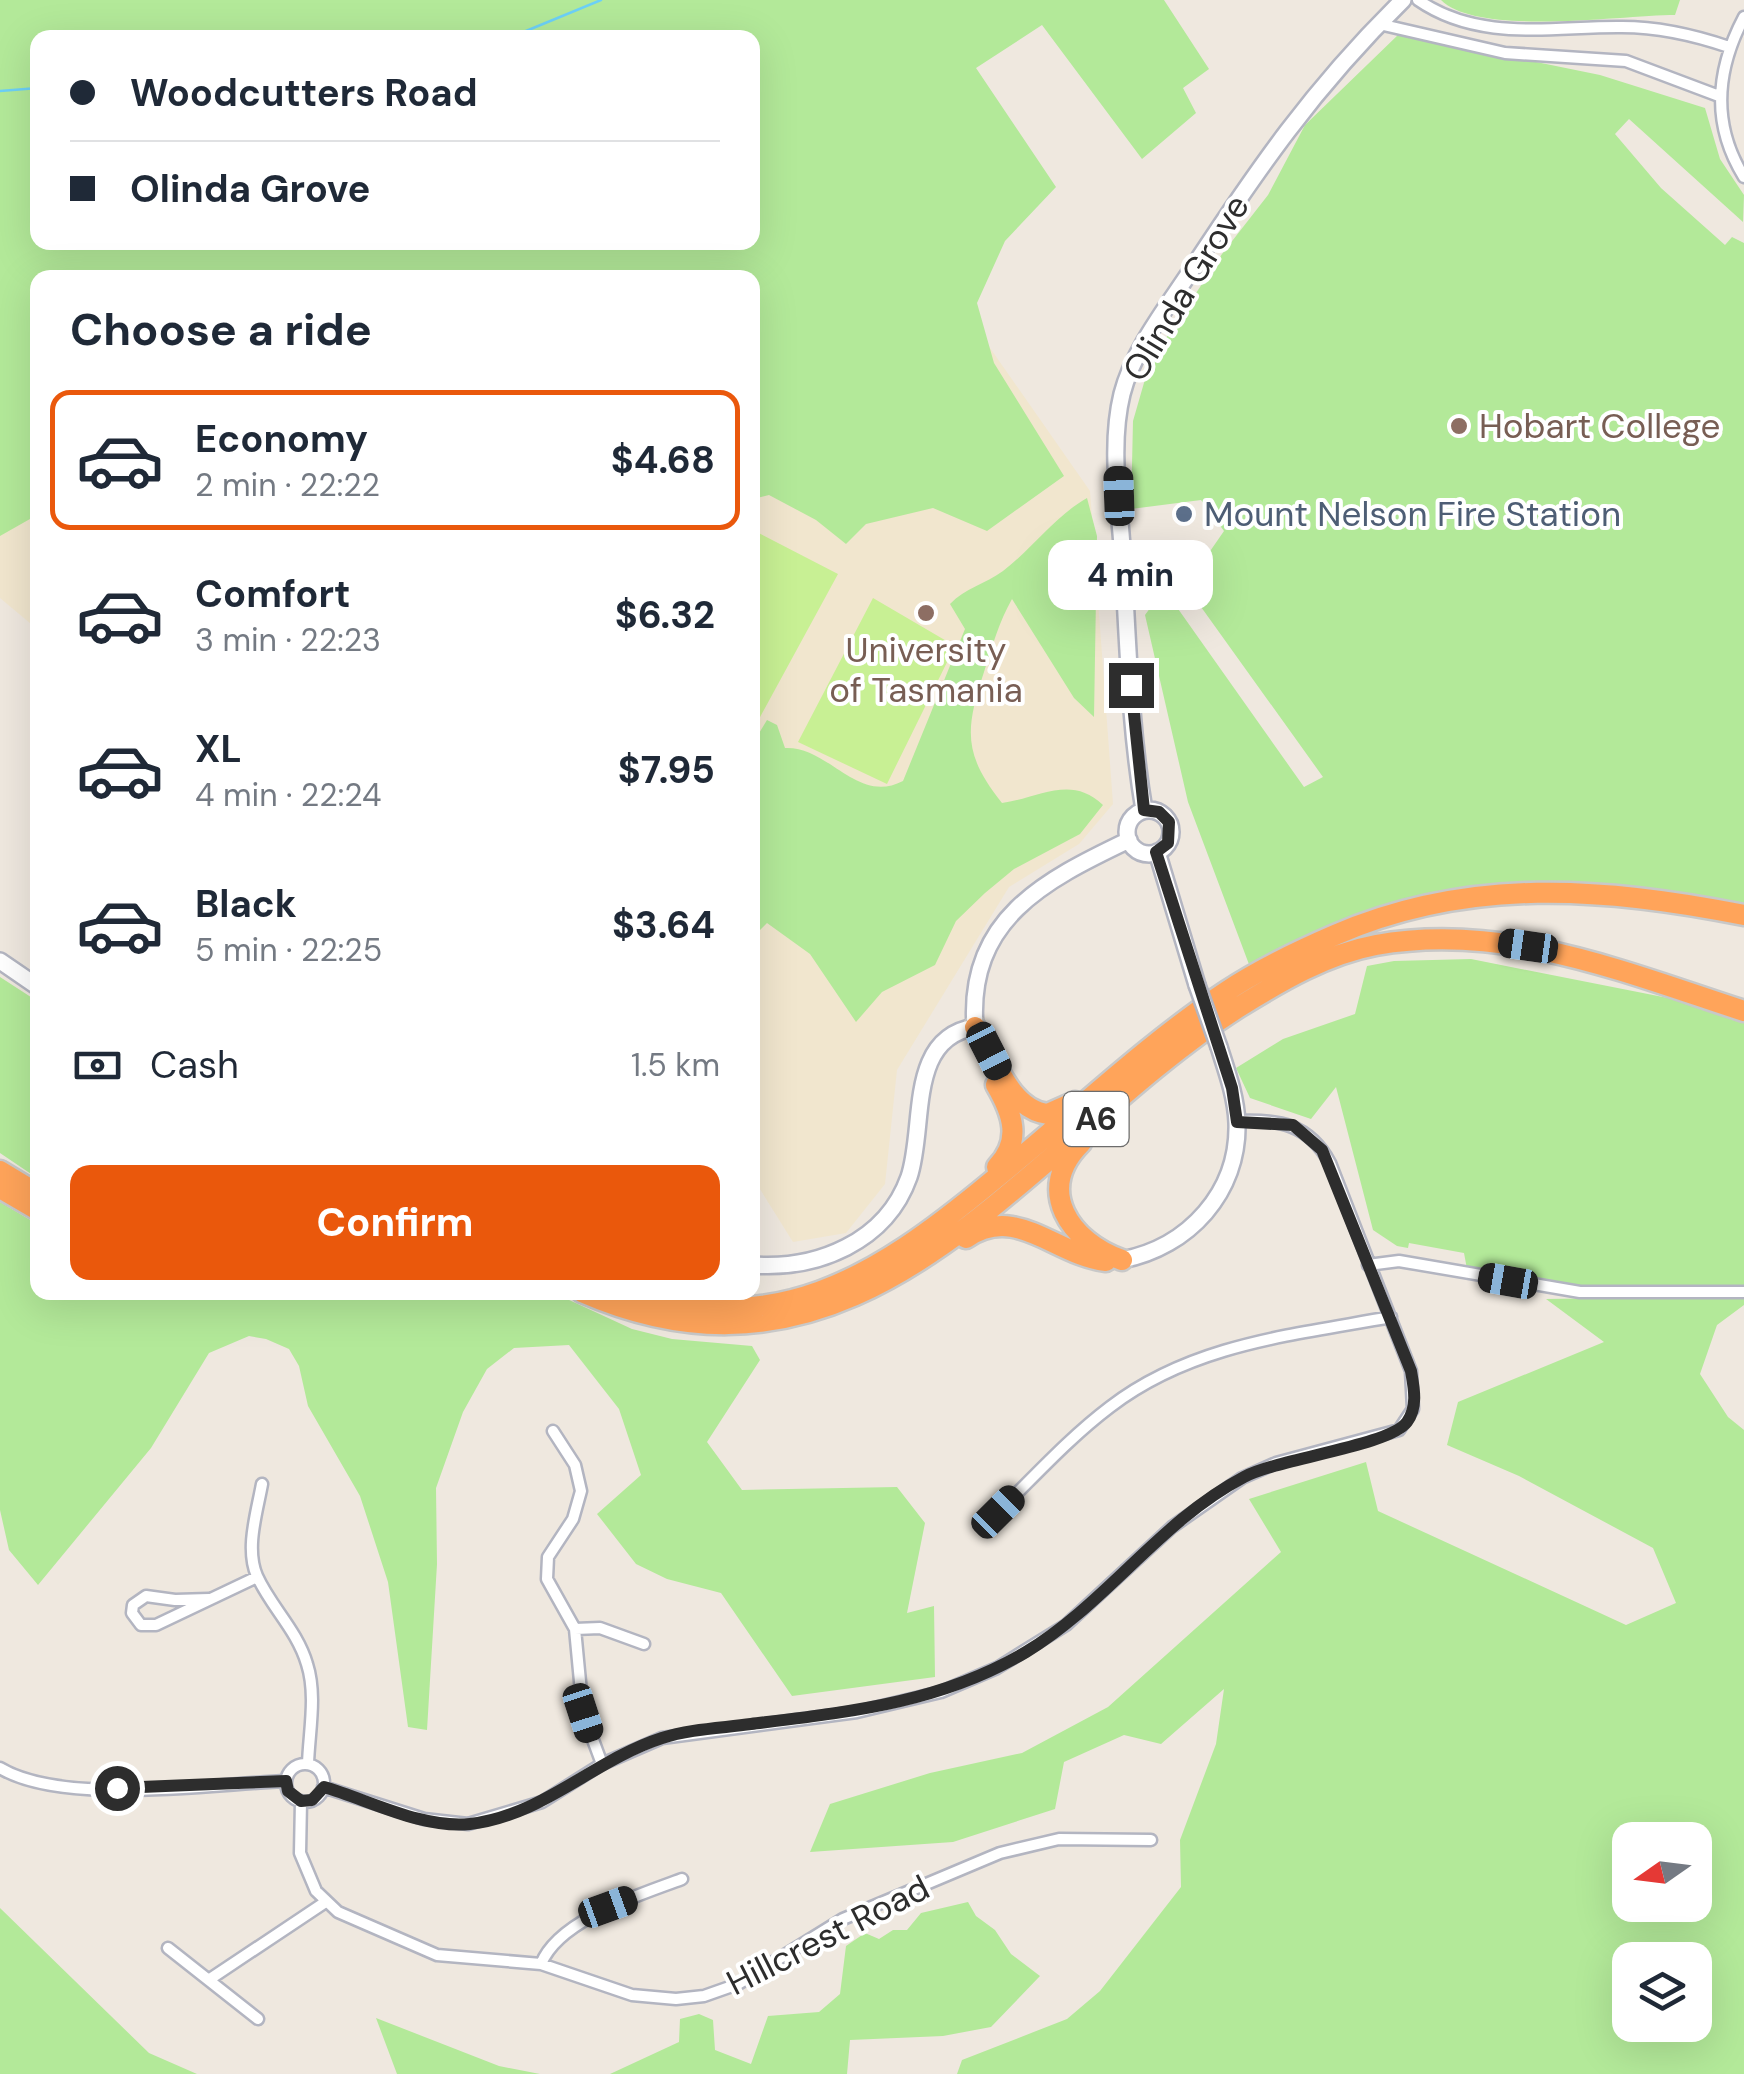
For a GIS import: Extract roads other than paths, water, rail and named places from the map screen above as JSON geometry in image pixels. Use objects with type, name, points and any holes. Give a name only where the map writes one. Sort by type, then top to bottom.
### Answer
[{"type":"highway","name":"A6","points":[[655,1300],[691,1308],[747,1308],[801,1299],[866,1272],[944,1222],[1226,991],[1339,933],[1405,911],[1472,896],[1561,890],[1619,894],[1744,916]]},
{"type":"highway","name":"A6","points":[[606,1300],[667,1320],[754,1324],[832,1308],[888,1282],[970,1223],[1201,1033],[1273,986],[1321,962],[1376,945],[1465,939],[1528,946],[1744,1010]]},
{"type":"highway","points":[[1122,1260],[1086,1243],[1066,1219],[1060,1188],[1070,1154],[1196,1047],[1273,995],[1352,960],[1431,948],[1502,950],[1621,971]]},
{"type":"highway","points":[[975,1028],[998,1070],[1023,1102],[1040,1113],[1058,1112],[1206,997],[1254,969],[1295,953]]},
{"type":"highway","points":[[866,1272],[994,1170],[1012,1146],[1012,1117],[981,1058],[975,1028]]},
{"type":"highway","points":[[0,1170],[30,1189]]},
{"type":"highway","points":[[0,1188],[30,1205]]},
{"type":"highway","points":[[888,1282],[934,1260],[978,1230],[996,1224],[1021,1227],[1076,1256],[1107,1262],[1122,1260]]},
{"type":"main road","name":"Olinda Grove","points":[[1144,810],[1124,571],[1117,428],[1121,398],[1130,372],[1165,310],[1280,137],[1330,73],[1403,0]]},
{"type":"main road","points":[[1144,810],[1159,812],[1169,822],[1168,843],[1156,852],[1137,850],[1129,840],[1128,825],[1144,810]]},
{"type":"main road","points":[[760,1265],[823,1258],[867,1236],[885,1218],[909,1176],[926,1072],[934,1053],[950,1034],[975,1028],[978,968],[1003,920],[1032,895],[1129,840]]},
{"type":"main road","points":[[1122,1260],[1176,1240],[1210,1208],[1233,1161],[1237,1122],[1219,1048],[1156,852]]},
{"type":"main road","points":[[0,961],[30,982]]},
{"type":"street","points":[[1418,0],[1454,17],[1502,28],[1551,32],[1636,27],[1674,32],[1729,47]]},
{"type":"street","points":[[1744,17],[1729,47],[1719,96],[1723,130],[1744,176]]},
{"type":"street","points":[[1379,24],[1506,52],[1626,61],[1719,96]]},
{"type":"street","points":[[1124,571],[1160,571],[1176,588]]},
{"type":"street","points":[[324,1787],[424,1819],[468,1824],[542,1802],[602,1764],[679,1734],[857,1712],[914,1700],[971,1680],[1023,1654],[1081,1614],[1172,1526],[1233,1483],[1276,1463],[1386,1436],[1404,1426],[1413,1409],[1414,1392],[1391,1317],[1330,1163],[1312,1138],[1279,1122],[1237,1122]]},
{"type":"street","points":[[1368,1265],[1400,1261],[1554,1290],[1637,1294],[1744,1292]]},
{"type":"street","points":[[998,1512],[1101,1414],[1170,1370],[1237,1346],[1391,1317]]},
{"type":"street","points":[[552,1431],[576,1465],[580,1491],[576,1511],[550,1552],[546,1571],[552,1592],[575,1629],[583,1713],[602,1764]]},
{"type":"street","points":[[262,1484],[252,1542],[258,1577],[289,1622],[307,1662],[312,1682],[308,1764]]},
{"type":"street","points":[[210,1599],[143,1597],[133,1604],[132,1613],[136,1622],[150,1626],[210,1599],[258,1577]]},
{"type":"street","points":[[575,1629],[600,1628],[644,1644]]},
{"type":"street","points":[[308,1764],[322,1775],[324,1787],[312,1800],[301,1801],[288,1791],[286,1781],[296,1766],[308,1764]]},
{"type":"street","points":[[0,1768],[27,1781],[67,1788],[286,1781]]},
{"type":"street","points":[[210,1979],[324,1903],[300,1853],[301,1801]]},
{"type":"street","name":"Hillcrest Road","points":[[324,1903],[437,1955],[542,1964],[632,1995],[676,1999],[704,1996],[738,1984],[843,1919],[1000,1852],[1059,1839],[1151,1840]]},
{"type":"street","points":[[542,1964],[550,1947],[608,1907],[682,1880]]},
{"type":"street","points":[[168,1948],[258,2020]]},
{"type":"waterway","points":[[528,30],[601,0]]},
{"type":"waterway","points":[[0,91],[30,89]]},
{"type":"place","name":"Hobart College","points":[[1459,426]]},
{"type":"place","name":"Mount Nelson Fire Station","points":[[1184,514]]},
{"type":"place","name":"University of Tasmania","points":[[926,613]]}]
